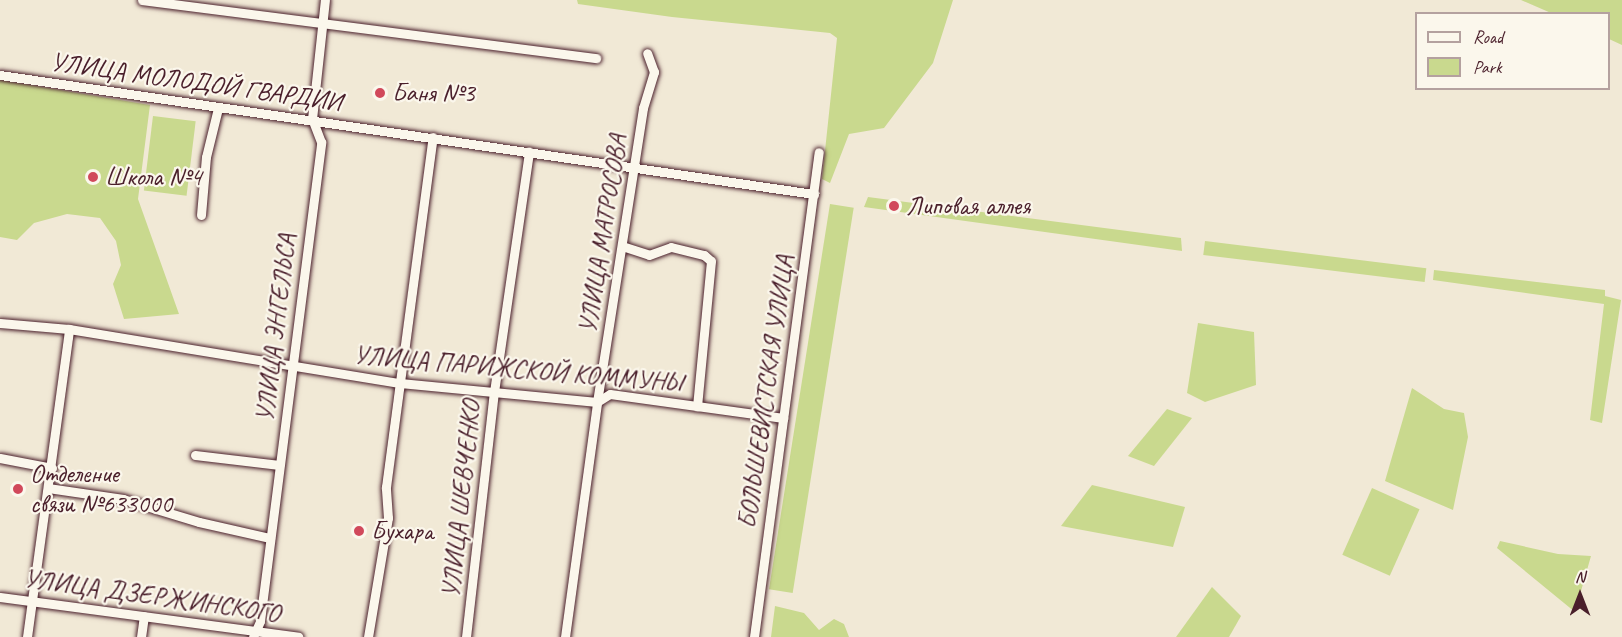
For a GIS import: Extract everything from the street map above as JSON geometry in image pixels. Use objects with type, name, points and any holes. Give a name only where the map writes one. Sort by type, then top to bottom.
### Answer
[{"type":"street","points":[[142,0],[596,58]]},
{"type":"street","name":"УЛИЦА ЭНГЕЛЬСА","points":[[253,634],[260,621],[321,142],[312,119],[325,0]]},
{"type":"street","name":"УЛИЦА МАТРОСОВА","points":[[566,637],[597,402],[645,98],[654,72],[646,53]]},
{"type":"street","name":"УЛИЦА МОЛОДОЙ ГВАРДИИ","points":[[0,75],[814,194]]},
{"type":"street","points":[[201,215],[206,157],[218,108]]},
{"type":"street","points":[[368,637],[388,518],[386,487],[433,137]]},
{"type":"street","name":"УЛИЦА ШЕВЧЕНКО","points":[[466,637],[494,392],[529,152]]},
{"type":"street","name":"БОЛЬШЕВИСТСКАЯ УЛИЦА","points":[[754,637],[819,152]]},
{"type":"street","points":[[622,246],[649,255],[658,249],[679,249],[705,255],[711,261],[697,406]]},
{"type":"street","name":"УЛИЦА ПАРИЖСКОЙ КОММУНЫ","points":[[0,323],[69,329],[291,368],[400,383],[597,402],[610,394],[783,418]]},
{"type":"street","points":[[27,637],[34,601],[69,329]]},
{"type":"street","points":[[195,455],[279,465]]},
{"type":"street","points":[[0,458],[52,468]]},
{"type":"street","points":[[48,488],[123,499],[199,522],[270,538]]},
{"type":"street","name":"УЛИЦА ДЗЕРЖИНСКОГО","points":[[0,597],[144,616],[253,634],[298,637]]},
{"type":"street","points":[[141,637],[144,616]]},
{"type":"green space","points":[[577,0],[953,0],[933,63],[884,128],[849,134],[830,183],[822,179],[837,38],[830,33],[672,17],[578,4]]},
{"type":"green space","points":[[1521,0],[1622,0],[1622,45],[1610,39],[1610,12],[1549,12]]},
{"type":"green space","points":[[0,80],[150,105],[138,199],[179,314],[124,319],[113,284],[121,265],[116,241],[100,218],[67,214],[34,223],[17,240],[0,237]]},
{"type":"green space","points":[[153,116],[196,121],[187,196],[144,190]]},
{"type":"green space","points":[[868,197],[1181,238],[1182,251],[864,207]]},
{"type":"green space","points":[[830,204],[854,208],[793,593],[769,589]]},
{"type":"green space","points":[[1205,241],[1426,268],[1425,282],[1203,255]]},
{"type":"green space","points":[[1434,270],[1605,290],[1605,296],[1621,300],[1602,423],[1590,420],[1604,304],[1433,280]]},
{"type":"green space","points":[[1198,323],[1254,332],[1256,385],[1205,402],[1187,393]]},
{"type":"green space","points":[[1412,388],[1444,409],[1464,413],[1468,437],[1453,510],[1385,481]]},
{"type":"green space","points":[[1167,409],[1192,418],[1154,466],[1128,456]]},
{"type":"green space","points":[[1092,485],[1185,507],[1173,547],[1061,526]]},
{"type":"green space","points":[[1372,488],[1420,509],[1390,576],[1342,555]]},
{"type":"green space","points":[[1500,541],[1558,554],[1591,556],[1575,612],[1497,548]]},
{"type":"green space","points":[[1212,587],[1241,616],[1229,637],[1176,637]]},
{"type":"green space","points":[[775,606],[804,613],[819,630],[834,619],[844,624],[849,637],[771,637]]},
{"type":"place","name":"Баня №3","points":[[380,93]]},
{"type":"place","name":"Школа №4","points":[[93,177]]},
{"type":"place","name":"Липовая аллея","points":[[894,206]]},
{"type":"place","name":"Отделение связи №633000","points":[[18,489]]},
{"type":"place","name":"Бухара","points":[[359,531]]}]
